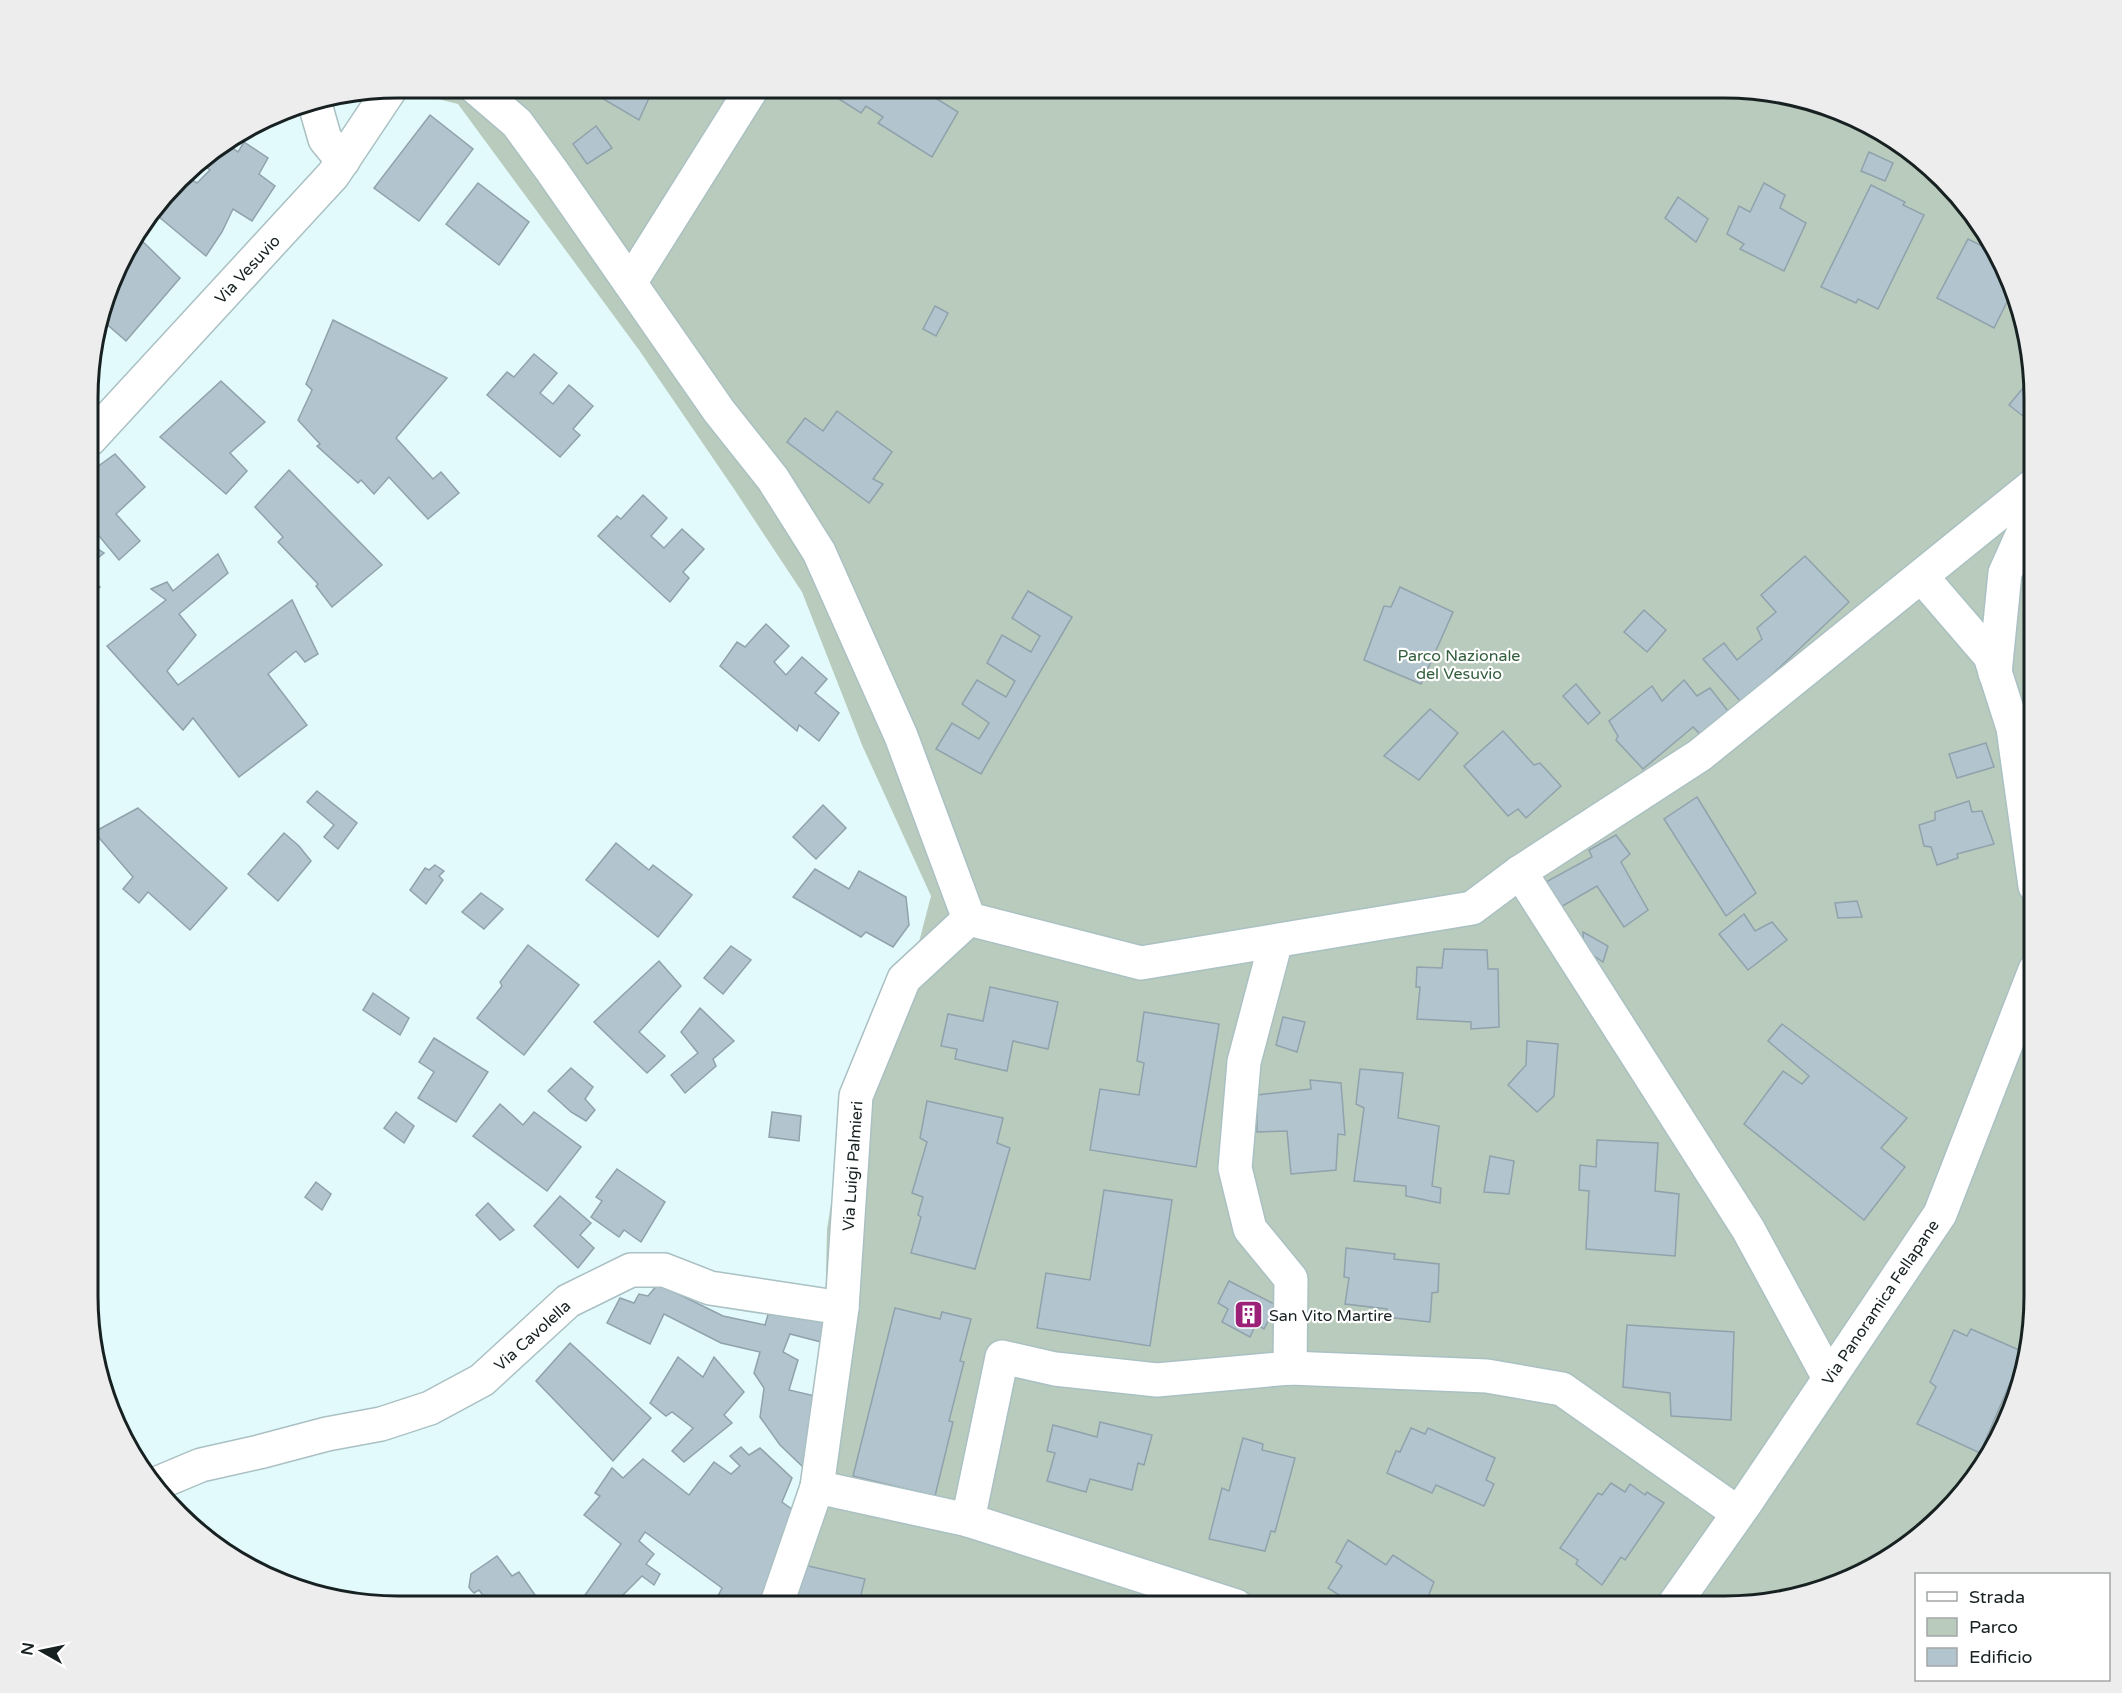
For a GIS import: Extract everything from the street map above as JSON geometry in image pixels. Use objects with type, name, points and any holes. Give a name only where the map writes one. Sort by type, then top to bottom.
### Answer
[{"type":"street","name":"Via Vesuvio","points":[[98,430],[333,176],[384,98]]},
{"type":"street","points":[[489,98],[517,123],[552,171],[719,411],[773,479],[819,552],[901,736],[969,919],[1141,963],[1472,908],[1520,872],[1700,755],[2024,493]]},
{"type":"street","points":[[630,284],[746,98]]},
{"type":"street","points":[[316,109],[325,139],[343,161]]},
{"type":"street","points":[[1995,673],[2005,573],[2024,531]]},
{"type":"street","points":[[1922,577],[1989,656],[2013,728],[2024,807]]},
{"type":"street","points":[[1520,872],[1748,1230],[1829,1378]]},
{"type":"street","name":"Via Luigi Palmieri","points":[[842,1308],[856,1096],[904,979],[969,919]]},
{"type":"street","points":[[1276,941],[1244,1062],[1235,1168],[1250,1229],[1291,1279],[1290,1368]]},
{"type":"street","name":"Via Panoramica Fellapane","points":[[1680,1596],[1940,1214],[2024,998]]},
{"type":"street","name":"Via Cavolella","points":[[162,1481],[201,1465],[327,1434],[381,1424],[430,1408],[482,1380],[568,1301],[631,1270],[664,1270],[710,1288],[842,1308]]},
{"type":"street","points":[[779,1596],[817,1487],[842,1308]]},
{"type":"street","points":[[969,1520],[1002,1357],[1055,1369],[1157,1380],[1290,1368],[1487,1376],[1562,1389],[1738,1513]]},
{"type":"street","points":[[817,1487],[969,1520],[1205,1596]]},
{"type":"green space","name":"Parco Nazionale del Vesuvio","points":[[434,98],[1744,98],[1783,103],[1840,120],[1891,148],[1937,185],[1974,231],[2002,282],[2019,339],[2024,378],[2024,1315],[2019,1354],[2002,1411],[1974,1462],[1937,1508],[1891,1545],[1840,1573],[1783,1590],[1744,1595],[769,1596],[804,1474],[825,1320],[827,1229],[846,1112],[881,992],[919,942],[931,896],[862,745],[802,592],[639,350],[458,104]]},
{"type":"building","points":[[602,98],[649,98],[639,120]]},
{"type":"building","points":[[837,98],[936,98],[958,112],[932,157],[878,123],[883,117],[866,106],[861,113]]},
{"type":"building","points":[[430,115],[473,149],[419,221],[374,188]]},
{"type":"building","points":[[596,126],[612,148],[587,164],[573,144]]},
{"type":"building","points":[[244,142],[268,158],[259,174],[275,186],[252,221],[233,209],[222,232],[206,256],[158,216],[185,185],[191,180],[197,183],[210,170],[206,167],[215,159],[232,147],[238,152]]},
{"type":"building","points":[[1869,152],[1893,163],[1885,181],[1861,171]]},
{"type":"building","points":[[478,183],[529,222],[499,265],[446,224]]},
{"type":"building","points":[[1764,183],[1785,195],[1780,208],[1806,223],[1784,271],[1740,249],[1744,244],[1727,234],[1739,206],[1750,212]]},
{"type":"building","points":[[1871,185],[1905,202],[1903,205],[1924,215],[1878,309],[1858,299],[1856,303],[1821,287]]},
{"type":"building","points":[[1678,197],[1708,219],[1696,242],[1665,218]]},
{"type":"building","points":[[1968,239],[1984,247],[2008,299],[1994,328],[1937,298]]},
{"type":"building","points":[[142,241],[180,278],[126,341],[107,324],[120,282]]},
{"type":"building","points":[[935,306],[948,313],[936,336],[923,329]]},
{"type":"building","points":[[333,320],[447,378],[396,438],[433,479],[441,472],[459,493],[428,519],[389,477],[374,494],[361,480],[358,483],[317,446],[320,444],[298,420],[312,390],[306,384]]},
{"type":"building","points":[[534,354],[557,373],[540,393],[553,404],[569,385],[593,406],[573,429],[580,435],[560,457],[487,395],[507,372],[514,377]]},
{"type":"building","points":[[221,381],[265,422],[230,453],[247,471],[226,494],[160,437]]},
{"type":"building","points":[[2023,388],[2024,389],[2024,417],[2009,405]]},
{"type":"building","points":[[837,411],[892,452],[873,479],[883,484],[869,503],[787,442],[805,418],[823,431]]},
{"type":"building","points":[[115,454],[145,487],[116,514],[140,541],[119,560],[98,535],[98,466]]},
{"type":"building","points":[[289,470],[382,565],[332,607],[316,586],[318,584],[278,542],[283,537],[255,507]]},
{"type":"building","points":[[643,495],[667,518],[651,536],[664,548],[682,529],[704,549],[683,572],[689,578],[670,602],[598,536],[617,516],[621,519]]},
{"type":"building","points":[[98,549],[104,553],[98,558]]},
{"type":"building","points":[[218,554],[228,573],[179,614],[196,635],[167,671],[178,685],[292,600],[318,654],[305,662],[296,651],[268,674],[307,725],[239,777],[193,718],[183,730],[107,646],[166,600],[151,589],[167,582],[173,591]]},
{"type":"building","points":[[1805,556],[1849,602],[1742,703],[1703,659],[1724,643],[1737,660],[1762,639],[1757,628],[1776,612],[1761,595]]},
{"type":"building","points":[[1400,587],[1453,612],[1421,684],[1364,660],[1384,606],[1391,607]]},
{"type":"building","points":[[1028,591],[1072,617],[981,774],[936,749],[952,723],[979,739],[989,723],[962,704],[977,680],[1006,697],[1015,681],[987,663],[1002,635],[1031,652],[1040,636],[1012,618]]},
{"type":"building","points":[[1644,610],[1666,630],[1647,652],[1624,632]]},
{"type":"building","points":[[766,624],[789,646],[774,662],[786,675],[802,657],[827,679],[815,693],[839,713],[819,741],[799,725],[797,731],[720,666],[737,642],[745,647]]},
{"type":"building","points":[[1684,680],[1697,696],[1710,688],[1728,711],[1701,735],[1693,727],[1643,769],[1616,740],[1618,736],[1609,721],[1652,686],[1662,701]]},
{"type":"building","points":[[1576,684],[1600,713],[1588,724],[1563,696]]},
{"type":"building","points":[[1430,709],[1458,733],[1419,780],[1384,756]]},
{"type":"building","points":[[1503,731],[1534,765],[1540,763],[1561,786],[1526,818],[1518,809],[1508,816],[1464,766]]},
{"type":"building","points":[[1986,743],[1994,767],[1957,778],[1949,754]]},
{"type":"building","points":[[317,791],[357,823],[338,849],[324,837],[334,825],[307,802]]},
{"type":"building","points":[[1697,797],[1756,893],[1726,916],[1664,819]]},
{"type":"building","points":[[1969,801],[1972,812],[1982,811],[1994,844],[1957,854],[1958,858],[1937,865],[1931,847],[1924,846],[1919,825],[1935,820],[1935,812]]},
{"type":"building","points":[[823,805],[846,828],[816,859],[793,837]]},
{"type":"building","points":[[138,808],[227,888],[190,930],[148,892],[139,903],[123,889],[133,877],[98,837],[98,830]]},
{"type":"building","points":[[284,833],[311,861],[278,901],[248,874]]},
{"type":"building","points":[[1616,835],[1630,854],[1621,862],[1648,910],[1624,927],[1597,886],[1559,908],[1544,883],[1592,857],[1589,850]]},
{"type":"building","points":[[616,843],[649,870],[653,865],[692,895],[658,937],[586,880]]},
{"type":"building","points":[[435,865],[444,871],[439,876],[443,880],[426,904],[410,890],[425,868],[429,870]]},
{"type":"building","points":[[815,869],[849,889],[859,871],[906,897],[909,925],[893,947],[866,932],[861,937],[793,897]]},
{"type":"building","points":[[481,893],[503,909],[484,929],[462,912]]},
{"type":"building","points":[[1857,901],[1862,917],[1838,918],[1835,903]]},
{"type":"building","points":[[1744,914],[1755,931],[1772,922],[1787,940],[1748,970],[1719,934]]},
{"type":"building","points":[[1583,932],[1608,946],[1603,962],[1584,949]]},
{"type":"building","points":[[528,945],[579,985],[524,1055],[477,1018],[502,986],[500,982]]},
{"type":"building","points":[[731,946],[751,960],[723,994],[704,978]]},
{"type":"building","points":[[1444,949],[1487,950],[1488,969],[1498,969],[1499,1027],[1471,1029],[1471,1022],[1417,1019],[1420,987],[1416,987],[1417,967],[1442,968]]},
{"type":"building","points":[[659,961],[681,986],[639,1032],[665,1056],[647,1073],[594,1022]]},
{"type":"building","points":[[990,987],[1058,1002],[1048,1049],[1013,1041],[1007,1071],[955,1059],[957,1049],[941,1046],[948,1014],[983,1021]]},
{"type":"building","points":[[373,993],[409,1018],[400,1035],[363,1010]]},
{"type":"building","points":[[700,1008],[734,1041],[713,1059],[716,1066],[685,1093],[671,1075],[698,1053],[681,1032]]},
{"type":"building","points":[[1144,1012],[1219,1024],[1196,1167],[1090,1150],[1100,1089],[1139,1095],[1144,1063],[1137,1061]]},
{"type":"building","points":[[1283,1017],[1305,1022],[1297,1052],[1276,1045]]},
{"type":"building","points":[[1782,1024],[1907,1118],[1881,1148],[1905,1167],[1864,1220],[1744,1124],[1783,1071],[1802,1084],[1809,1076],[1768,1041]]},
{"type":"building","points":[[434,1038],[488,1072],[456,1122],[418,1098],[434,1072],[419,1062]]},
{"type":"building","points":[[1527,1041],[1558,1044],[1554,1096],[1537,1112],[1508,1085],[1526,1065]]},
{"type":"building","points":[[571,1068],[593,1087],[585,1099],[595,1110],[586,1121],[571,1112],[548,1091]]},
{"type":"building","points":[[1360,1069],[1403,1073],[1398,1118],[1439,1126],[1432,1186],[1441,1188],[1440,1203],[1406,1196],[1406,1186],[1354,1181],[1364,1108],[1356,1104]]},
{"type":"building","points":[[1310,1080],[1341,1083],[1345,1135],[1338,1134],[1336,1170],[1291,1174],[1287,1131],[1257,1132],[1257,1095],[1311,1089]]},
{"type":"building","points":[[927,1101],[1003,1118],[997,1143],[1010,1148],[975,1269],[911,1253],[921,1217],[918,1215],[923,1197],[912,1193],[927,1142],[920,1138]]},
{"type":"building","points":[[500,1104],[523,1125],[534,1112],[581,1147],[547,1191],[473,1136]]},
{"type":"building","points":[[396,1112],[414,1126],[404,1143],[384,1128]]},
{"type":"building","points":[[772,1112],[801,1116],[799,1141],[769,1137]]},
{"type":"building","points":[[1597,1140],[1658,1143],[1655,1191],[1679,1194],[1675,1256],[1586,1249],[1589,1191],[1579,1190],[1580,1165],[1596,1167]]},
{"type":"building","points":[[1490,1156],[1514,1161],[1509,1194],[1484,1192]]},
{"type":"building","points":[[617,1169],[665,1202],[641,1242],[624,1230],[619,1237],[591,1217],[602,1201],[596,1197]]},
{"type":"building","points":[[316,1182],[331,1194],[322,1210],[305,1197]]},
{"type":"building","points":[[1104,1190],[1172,1200],[1150,1346],[1037,1328],[1046,1273],[1090,1280]]},
{"type":"building","points":[[560,1196],[591,1223],[580,1235],[594,1248],[578,1268],[534,1226]]},
{"type":"building","points":[[488,1203],[514,1230],[500,1240],[476,1215]]},
{"type":"building","points":[[1346,1248],[1395,1254],[1394,1259],[1439,1264],[1438,1292],[1432,1293],[1430,1322],[1386,1317],[1387,1309],[1345,1304],[1349,1278],[1344,1277]]},
{"type":"building","name":"San Vito Martire","points":[[1229,1281],[1276,1305],[1264,1329],[1256,1324],[1250,1337],[1222,1322],[1228,1309],[1218,1303]]},
{"type":"building","points":[[658,1284],[723,1316],[765,1325],[769,1311],[826,1322],[821,1342],[790,1334],[783,1352],[798,1360],[789,1390],[815,1396],[803,1467],[780,1445],[760,1417],[764,1388],[754,1373],[760,1352],[721,1343],[664,1314],[650,1344],[607,1323],[620,1298],[634,1303],[639,1294],[648,1296]]},
{"type":"building","points":[[895,1308],[940,1319],[942,1312],[971,1319],[960,1361],[964,1362],[949,1421],[953,1422],[935,1496],[853,1476]]},
{"type":"building","points":[[1627,1325],[1734,1332],[1731,1420],[1671,1416],[1670,1393],[1623,1387]]},
{"type":"building","points":[[1971,1329],[2020,1350],[2013,1376],[1980,1453],[1917,1424],[1936,1387],[1930,1382],[1954,1330],[1967,1336]]},
{"type":"building","points":[[570,1343],[651,1418],[613,1461],[536,1381]]},
{"type":"building","points":[[678,1357],[703,1377],[714,1357],[744,1392],[724,1415],[732,1423],[684,1462],[672,1451],[693,1428],[672,1412],[666,1416],[650,1403]]},
{"type":"building","points":[[1100,1422],[1152,1435],[1144,1465],[1138,1463],[1132,1490],[1090,1479],[1086,1492],[1047,1481],[1055,1453],[1047,1451],[1053,1425],[1097,1437]]},
{"type":"building","points":[[1411,1428],[1425,1434],[1428,1428],[1495,1458],[1486,1480],[1494,1484],[1484,1506],[1436,1485],[1432,1493],[1387,1473],[1396,1451],[1400,1452]]},
{"type":"building","points":[[1243,1438],[1263,1444],[1262,1450],[1295,1458],[1275,1532],[1271,1531],[1265,1551],[1209,1539],[1222,1488],[1229,1491]]},
{"type":"building","points":[[741,1447],[749,1455],[760,1448],[792,1478],[782,1502],[796,1512],[770,1596],[718,1596],[722,1588],[645,1532],[639,1541],[654,1554],[646,1564],[660,1574],[654,1585],[642,1576],[622,1596],[584,1596],[621,1544],[584,1515],[600,1496],[595,1493],[612,1468],[623,1478],[643,1459],[689,1495],[714,1462],[731,1474],[740,1466],[730,1456]]},
{"type":"building","points":[[1611,1483],[1625,1492],[1630,1484],[1645,1495],[1647,1492],[1664,1503],[1625,1560],[1621,1557],[1602,1585],[1576,1564],[1578,1560],[1560,1548],[1598,1493],[1602,1495]]},
{"type":"building","points":[[1348,1540],[1386,1565],[1393,1555],[1434,1582],[1428,1596],[1340,1596],[1328,1588],[1342,1566],[1336,1562]]},
{"type":"building","points":[[497,1556],[512,1576],[519,1572],[536,1596],[483,1596],[479,1590],[474,1593],[469,1587],[471,1574]]},
{"type":"building","points":[[804,1565],[865,1579],[861,1596],[796,1596]]},
{"type":"place","name":"San Vito Martire","points":[[1248,1315]]}]
